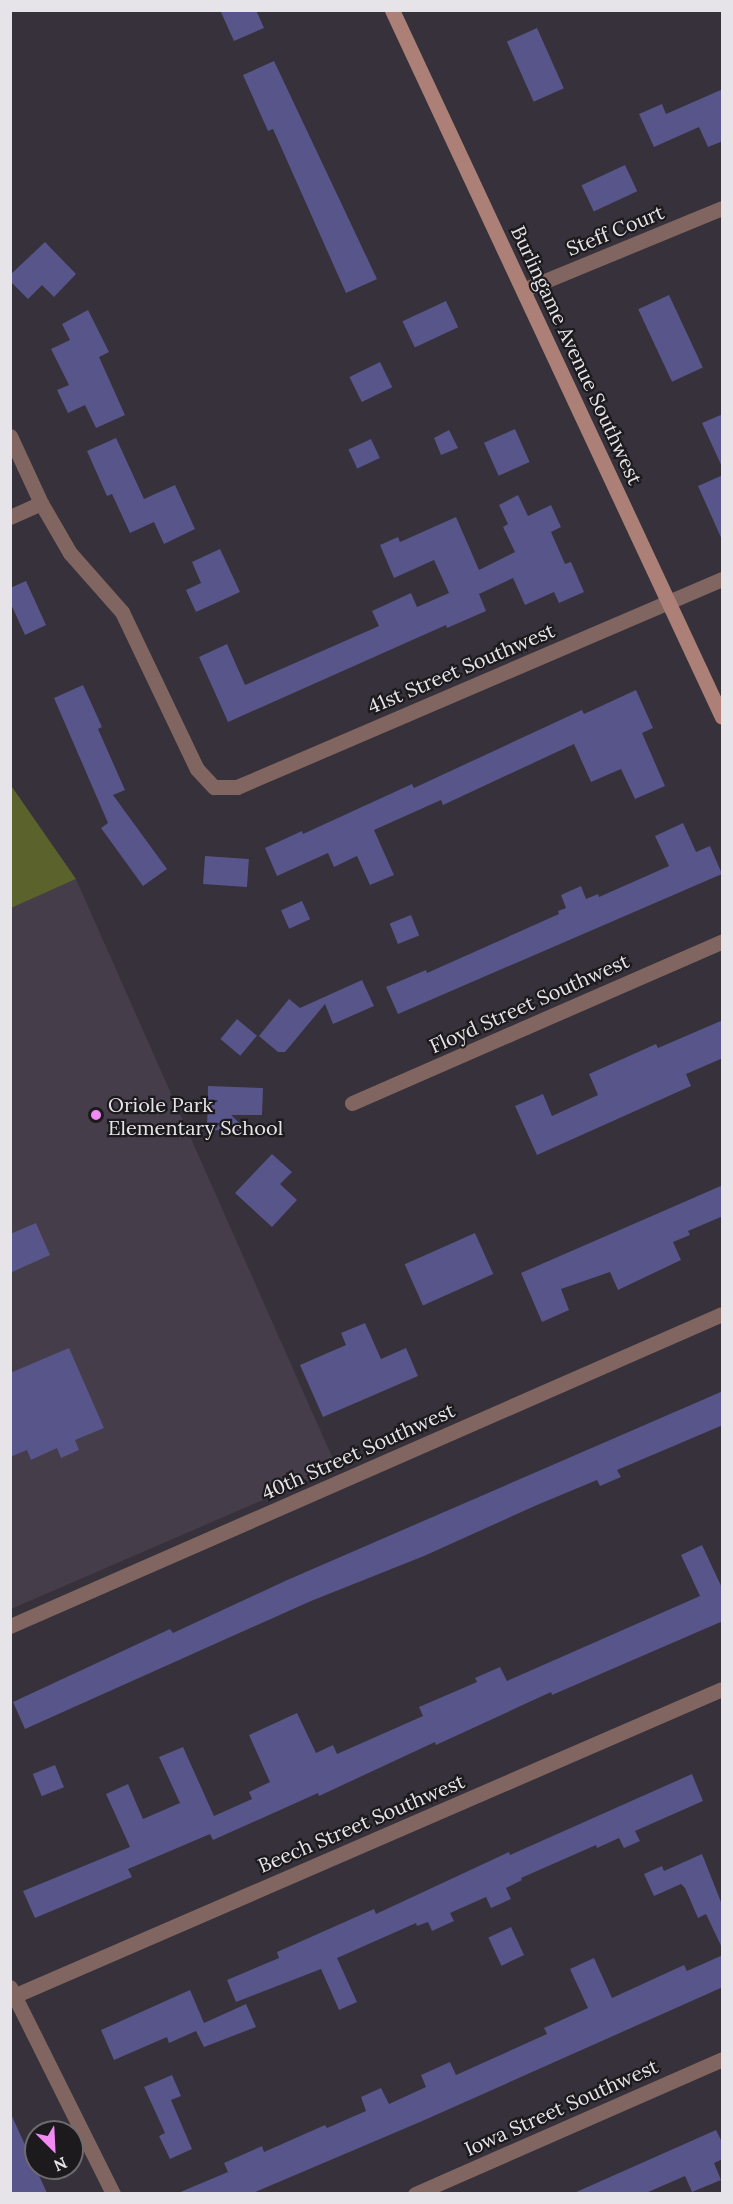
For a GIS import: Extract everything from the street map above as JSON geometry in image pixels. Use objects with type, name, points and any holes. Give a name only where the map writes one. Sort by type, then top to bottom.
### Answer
[{"type":"street","name":"Burlingame Avenue Southwest","points":[[392,10],[723,717]]},
{"type":"street","name":"Steff Court","points":[[523,290],[723,208]]},
{"type":"street","points":[[10,436],[41,503],[10,517]]},
{"type":"street","name":"41st Street Southwest","points":[[41,503],[70,552],[122,612],[197,769],[214,787],[237,787],[723,579]]},
{"type":"street","name":"Floyd Street Southwest","points":[[352,1103],[723,940]]},
{"type":"street","name":"40th Street Southwest","points":[[10,1626],[723,1314]]},
{"type":"street","name":"Beech Street Southwest","points":[[13,1991],[723,1689]]},
{"type":"street","points":[[13,1991],[113,2193]]},
{"type":"street","name":"Iowa Street Southwest","points":[[416,2193],[723,2059]]},
{"type":"shaded area","name":"Oriole Park Elementary School","points":[[76,879],[337,1468],[11,1609],[10,908]]},
{"type":"green space","points":[[10,784],[76,879],[11,908],[10,908]]},
{"type":"building","points":[[220,10],[256,10],[264,28],[234,41]]},
{"type":"building","points":[[537,28],[564,88],[534,102],[507,41]]},
{"type":"building","points":[[274,61],[377,279],[346,293],[273,129],[268,131],[243,75]]},
{"type":"building","points":[[723,89],[723,141],[708,147],[699,127],[654,147],[639,114],[662,104],[666,114]]},
{"type":"building","points":[[625,165],[637,191],[594,212],[581,185]]},
{"type":"building","points":[[45,242],[76,274],[54,297],[42,285],[28,299],[10,281],[10,275]]},
{"type":"building","points":[[669,295],[703,368],[672,382],[638,309]]},
{"type":"building","points":[[446,301],[458,327],[415,348],[402,321]]},
{"type":"building","points":[[88,310],[109,352],[99,357],[125,415],[96,428],[85,405],[68,413],[57,390],[69,385],[51,349],[70,340],[62,324]]},
{"type":"building","points":[[380,362],[392,387],[362,402],[349,377]]},
{"type":"building","points":[[723,414],[723,469],[702,423]]},
{"type":"building","points":[[515,429],[530,462],[499,476],[484,443]]},
{"type":"building","points":[[449,430],[458,448],[441,455],[434,438]]},
{"type":"building","points":[[116,438],[144,499],[175,485],[195,529],[164,544],[154,522],[130,533],[112,494],[107,496],[87,451]]},
{"type":"building","points":[[371,439],[380,458],[357,469],[348,450]]},
{"type":"building","points":[[723,475],[723,542],[698,486]]},
{"type":"building","points":[[518,495],[528,516],[551,505],[561,527],[551,532],[565,564],[571,562],[584,592],[559,603],[554,592],[525,605],[513,578],[479,594],[486,611],[447,628],[446,625],[228,722],[199,657],[227,644],[245,685],[379,626],[372,611],[411,593],[417,607],[449,593],[434,560],[394,578],[380,545],[398,537],[400,542],[456,517],[479,570],[515,552],[503,527],[508,524],[499,505]]},
{"type":"building","points":[[220,549],[240,592],[196,612],[186,590],[201,583],[192,562]]},
{"type":"building","points":[[26,581],[46,625],[25,635],[10,602],[10,588]]},
{"type":"building","points":[[83,685],[102,727],[98,729],[125,790],[113,795],[167,869],[143,886],[101,828],[108,823],[54,698]]},
{"type":"building","points":[[636,690],[653,728],[642,733],[665,786],[635,799],[621,769],[591,782],[574,744],[443,805],[441,800],[374,830],[394,875],[370,885],[357,856],[334,867],[328,853],[277,876],[265,848],[302,831],[303,834],[412,784],[414,788],[582,710],[584,714]]},
{"type":"building","points":[[683,823],[696,852],[710,846],[722,874],[398,1014],[386,987],[426,970],[427,973],[559,914],[558,911],[566,908],[561,895],[581,886],[586,899],[598,894],[599,897],[669,866],[655,836]]},
{"type":"building","points":[[205,856],[249,859],[247,887],[203,884]]},
{"type":"building","points":[[302,901],[310,919],[289,929],[281,910]]},
{"type":"building","points":[[411,915],[419,935],[398,944],[390,924]]},
{"type":"building","points":[[362,980],[374,1006],[333,1024],[325,1004],[285,1052],[278,1052],[259,1036],[289,999],[300,1008]]},
{"type":"building","points":[[237,1019],[257,1036],[240,1056],[220,1039]]},
{"type":"building","points":[[723,1020],[723,1058],[686,1074],[691,1086],[537,1155],[515,1106],[543,1094],[552,1116],[598,1095],[589,1074],[656,1044],[658,1048]]},
{"type":"building","points":[[208,1086],[263,1088],[262,1115],[231,1115],[248,1131],[207,1130]]},
{"type":"building","points":[[272,1154],[292,1172],[280,1184],[297,1200],[272,1227],[235,1193]]},
{"type":"building","points":[[723,1185],[723,1216],[688,1231],[690,1235],[673,1242],[681,1260],[618,1290],[610,1272],[561,1289],[569,1310],[542,1322],[521,1273]]},
{"type":"building","points":[[36,1223],[50,1255],[10,1273],[10,1234]]},
{"type":"building","points":[[475,1233],[493,1274],[423,1305],[405,1264]]},
{"type":"building","points":[[365,1323],[381,1359],[406,1348],[418,1376],[323,1417],[300,1365],[346,1345],[341,1333]]},
{"type":"building","points":[[69,1348],[104,1428],[75,1440],[79,1450],[61,1458],[57,1448],[31,1460],[27,1450],[10,1457],[10,1373]]},
{"type":"building","points":[[723,1391],[723,1425],[617,1470],[621,1477],[600,1486],[597,1480],[537,1505],[424,1556],[311,1601],[25,1729],[13,1702],[170,1629],[173,1633],[285,1581]]},
{"type":"building","points":[[702,1545],[723,1590],[723,1621],[552,1695],[551,1692],[436,1745],[435,1742],[319,1796],[318,1793],[213,1840],[210,1834],[128,1869],[132,1877],[35,1918],[23,1891],[130,1847],[106,1794],[128,1784],[143,1819],[180,1803],[159,1757],[183,1747],[214,1816],[252,1799],[249,1792],[270,1782],[249,1735],[297,1713],[316,1753],[333,1745],[337,1754],[423,1716],[419,1707],[477,1682],[475,1678],[500,1667],[507,1681],[700,1596],[681,1555]]},
{"type":"building","points":[[55,1765],[64,1787],[42,1796],[33,1774]]},
{"type":"building","points":[[692,1774],[703,1801],[635,1831],[640,1841],[624,1848],[619,1838],[597,1848],[596,1845],[521,1878],[522,1880],[506,1888],[511,1899],[491,1908],[486,1897],[450,1913],[454,1921],[432,1931],[428,1922],[417,1926],[416,1923],[337,1958],[357,2002],[339,2010],[321,1969],[236,2002],[227,1980],[279,1958],[277,1952],[374,1909],[376,1914],[509,1852],[510,1855]]},
{"type":"building","points":[[702,1854],[723,1907],[723,1950],[706,1914],[698,1918],[681,1884],[654,1896],[644,1874],[662,1866],[664,1871]]},
{"type":"building","points":[[511,1927],[524,1955],[501,1966],[488,1938]]},
{"type":"building","points":[[723,1955],[723,1987],[420,2122],[253,2193],[178,2193],[228,2172],[224,2163],[262,2146],[264,2152],[325,2125],[327,2128],[366,2111],[361,2097],[381,2088],[389,2104],[426,2087],[421,2075],[450,2062],[456,2075],[547,2034],[544,2028],[588,2008],[570,1969],[594,1958],[612,1998],[684,1965],[687,1971]]},
{"type":"building","points":[[190,1990],[204,2023],[246,2004],[256,2027],[204,2047],[196,2031],[169,2043],[167,2037],[114,2060],[101,2030]]},
{"type":"building","points":[[172,2075],[181,2096],[171,2100],[192,2149],[170,2159],[159,2136],[165,2133],[144,2087]]},
{"type":"building","points":[[10,2112],[24,2143],[24,2180],[41,2180],[47,2193],[10,2193]]},
{"type":"building","points":[[716,2130],[723,2144],[723,2159],[714,2163],[721,2180],[692,2192],[685,2176],[646,2193],[574,2193]]},
{"type":"place","name":"Oriole Park Elementary School","points":[[96,1115]]}]
